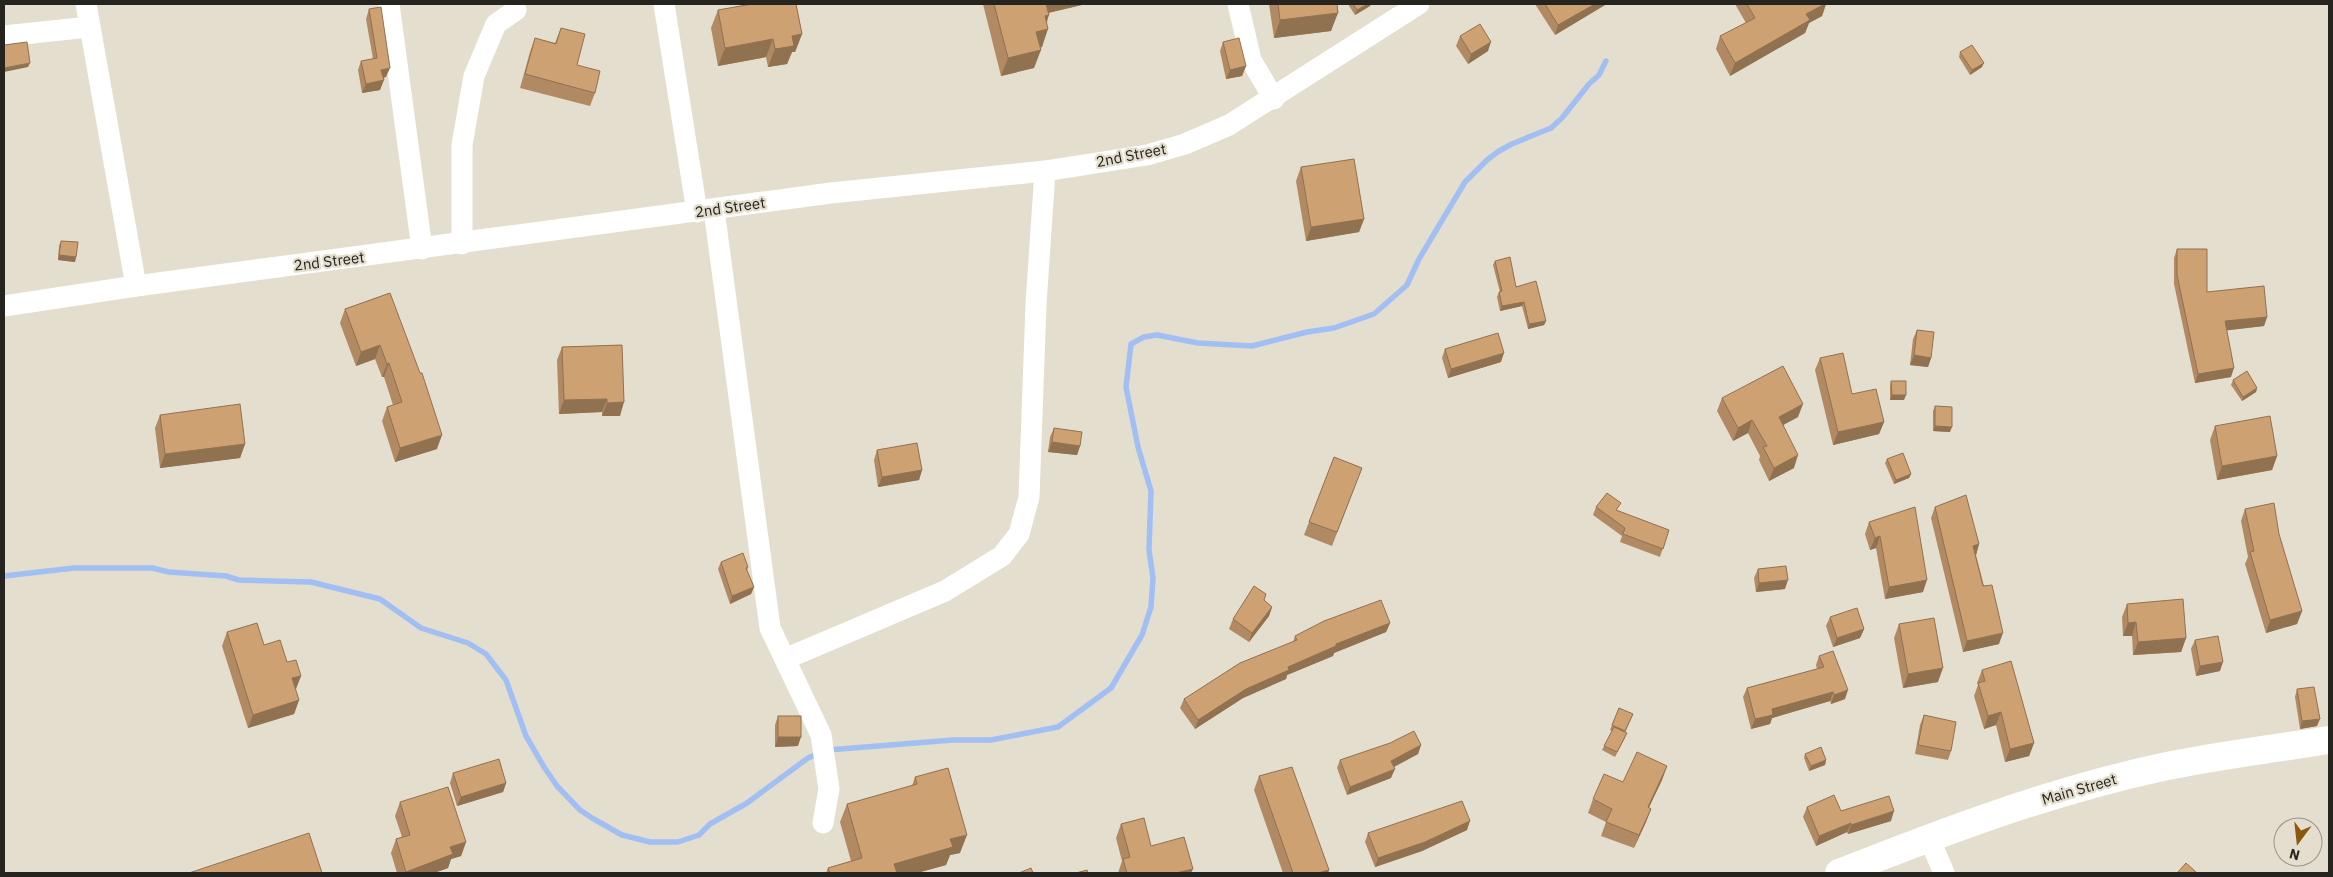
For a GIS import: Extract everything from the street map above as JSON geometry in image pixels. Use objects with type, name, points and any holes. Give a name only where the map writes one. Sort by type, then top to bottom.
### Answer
[{"type":"main road","name":"Main Street","points":[[1856,870],[1965,824],[2078,788],[2158,768],[2329,740]]},
{"type":"street","points":[[86,4],[136,286]]},
{"type":"street","points":[[389,4],[422,249]]},
{"type":"street","points":[[664,4],[705,211],[770,628],[821,736],[827,764],[829,789],[823,823]]},
{"type":"street","points":[[1238,4],[1251,60],[1274,99]]},
{"type":"street","name":"2nd Street","points":[[4,306],[136,286],[831,194],[1046,171],[1147,155],[1185,144],[1229,125],[1274,99],[1374,31],[1419,4]]},
{"type":"street","points":[[462,244],[462,145],[474,76],[496,24],[516,10]]},
{"type":"street","points":[[4,36],[89,27]]},
{"type":"street","points":[[785,659],[945,591],[1002,556],[1019,534],[1029,498],[1036,304],[1046,171]]},
{"type":"street","points":[[1928,838],[1944,873]]},
{"type":"building","points":[[752,4],[796,4],[802,34],[792,36],[794,46],[775,49],[773,39],[725,48],[718,10]]},
{"type":"building","points":[[994,4],[1046,4],[1049,15],[1045,16],[1048,29],[1036,32],[1041,50],[1008,58]]},
{"type":"building","points":[[1278,4],[1337,4],[1338,13],[1280,20]]},
{"type":"building","points":[[1353,4],[1368,4],[1357,10]]},
{"type":"building","points":[[1545,4],[1595,4],[1558,25]]},
{"type":"building","points":[[1747,4],[1825,4],[1806,14],[1810,20],[1735,63],[1720,36],[1755,18]]},
{"type":"building","points":[[381,7],[390,68],[381,70],[384,80],[366,84],[361,61],[377,58],[369,9]]},
{"type":"building","points":[[1480,24],[1491,42],[1471,54],[1460,36]]},
{"type":"building","points":[[561,28],[585,34],[577,65],[600,71],[595,93],[525,74],[535,38],[556,44]]},
{"type":"building","points":[[1239,38],[1246,66],[1230,70],[1223,42]]},
{"type":"building","points":[[27,42],[30,63],[4,68],[4,45]]},
{"type":"building","points":[[1972,45],[1984,63],[1972,70],[1960,52]]},
{"type":"building","points":[[1354,159],[1364,219],[1311,227],[1301,167]]},
{"type":"building","points":[[61,241],[78,242],[76,257],[59,255]]},
{"type":"building","points":[[2177,249],[2207,249],[2207,292],[2264,286],[2267,317],[2225,321],[2234,368],[2198,374],[2177,275]]},
{"type":"building","points":[[1510,257],[1516,287],[1536,281],[1546,321],[1529,324],[1524,302],[1502,306],[1499,292],[1502,291],[1495,261]]},
{"type":"building","points":[[390,293],[420,373],[422,373],[442,435],[400,448],[387,407],[402,402],[389,363],[387,364],[380,345],[361,352],[345,309]]},
{"type":"building","points":[[1917,330],[1934,332],[1931,358],[1914,355]]},
{"type":"building","points":[[1498,333],[1504,353],[1451,369],[1445,349]]},
{"type":"building","points":[[622,345],[624,402],[607,403],[607,399],[564,400],[562,347]]},
{"type":"building","points":[[1843,353],[1852,394],[1876,389],[1884,422],[1838,432],[1820,358]]},
{"type":"building","points":[[1783,366],[1803,404],[1779,417],[1798,455],[1774,468],[1763,447],[1767,446],[1752,420],[1738,428],[1722,398]]},
{"type":"building","points":[[2247,371],[2257,388],[2243,397],[2233,380]]},
{"type":"building","points":[[1891,381],[1906,381],[1906,395],[1892,395]]},
{"type":"building","points":[[240,404],[245,444],[165,454],[160,415]]},
{"type":"building","points":[[1935,406],[1952,407],[1952,427],[1935,426]]},
{"type":"building","points":[[2270,416],[2277,456],[2222,466],[2215,426]]},
{"type":"building","points":[[1054,428],[1082,432],[1080,446],[1052,442]]},
{"type":"building","points":[[917,443],[922,470],[882,477],[877,450]]},
{"type":"building","points":[[1903,453],[1911,474],[1896,480],[1887,459]]},
{"type":"building","points":[[1334,457],[1362,468],[1337,532],[1309,522]]},
{"type":"building","points":[[1607,493],[1621,503],[1616,510],[1669,530],[1663,549],[1623,534],[1625,528],[1596,507]]},
{"type":"building","points":[[1966,495],[1979,544],[1973,546],[1983,586],[1992,585],[2003,633],[1967,641],[1935,507]]},
{"type":"building","points":[[2274,503],[2279,534],[2302,611],[2270,620],[2250,552],[2254,551],[2245,509]]},
{"type":"building","points":[[1915,507],[1927,580],[1889,587],[1880,536],[1875,538],[1869,522]]},
{"type":"building","points":[[743,553],[748,567],[746,568],[754,587],[732,596],[721,562]]},
{"type":"building","points":[[1786,566],[1788,580],[1759,583],[1758,569]]},
{"type":"building","points":[[1254,586],[1266,594],[1264,600],[1272,607],[1252,633],[1233,619]]},
{"type":"building","points":[[2183,599],[2186,638],[2138,642],[2136,622],[2128,623],[2127,604]]},
{"type":"building","points":[[1381,600],[1390,623],[1336,644],[1336,646],[1288,667],[1289,670],[1246,689],[1198,720],[1184,699],[1240,663],[1297,640],[1295,636],[1324,621]]},
{"type":"building","points":[[1857,608],[1864,629],[1837,638],[1830,617]]},
{"type":"building","points":[[1934,618],[1943,668],[1908,674],[1899,624]]},
{"type":"building","points":[[257,623],[264,645],[280,640],[287,662],[296,660],[301,676],[292,678],[299,700],[253,715],[227,632]]},
{"type":"building","points":[[2218,636],[2223,662],[2200,666],[2195,640]]},
{"type":"building","points":[[1833,651],[1848,690],[1834,695],[1833,692],[1772,709],[1773,715],[1755,719],[1747,688],[1824,667],[1819,656]]},
{"type":"building","points":[[2011,661],[2034,743],[2010,749],[2001,712],[1988,716],[1978,683],[1985,681],[1982,670]]},
{"type":"building","points":[[2314,687],[2320,719],[2302,721],[2297,689]]},
{"type":"building","points":[[1619,708],[1633,714],[1625,731],[1612,725]]},
{"type":"building","points":[[1924,715],[1956,722],[1951,751],[1918,745]]},
{"type":"building","points":[[778,716],[801,716],[801,737],[778,737]]},
{"type":"building","points":[[1614,727],[1627,733],[1617,752],[1604,746]]},
{"type":"building","points":[[1414,731],[1421,745],[1391,761],[1395,769],[1350,787],[1340,760],[1390,743]]},
{"type":"building","points":[[1821,747],[1826,760],[1811,766],[1805,754]]},
{"type":"building","points":[[1637,752],[1667,766],[1648,807],[1651,809],[1639,835],[1606,822],[1612,809],[1593,799],[1604,774],[1623,782]]},
{"type":"building","points":[[499,759],[506,783],[461,797],[453,773]]},
{"type":"building","points":[[1292,767],[1329,870],[1318,873],[1293,873],[1259,776]]},
{"type":"building","points":[[948,768],[967,835],[950,839],[953,847],[894,864],[897,873],[830,873],[828,868],[862,858],[847,804],[917,784],[915,777]]},
{"type":"building","points":[[448,787],[466,842],[450,847],[453,854],[406,872],[396,839],[410,835],[400,802]]},
{"type":"building","points":[[1834,795],[1841,811],[1889,796],[1894,811],[1851,825],[1851,823],[1819,836],[1807,807]]},
{"type":"building","points":[[1462,801],[1470,821],[1425,842],[1378,858],[1368,833]]},
{"type":"building","points":[[1144,818],[1151,846],[1184,837],[1193,869],[1176,873],[1127,873],[1123,859],[1130,857],[1121,824]]},
{"type":"building","points":[[309,833],[322,873],[189,873]]},
{"type":"building","points":[[2186,863],[2197,873],[2177,873]]},
{"type":"building","points":[[1031,868],[1033,873],[1019,873]]},
{"type":"building","points":[[1087,870],[1088,873],[1076,873]]},
{"type":"waterway","points":[[828,750],[953,740],[991,740],[1058,727],[1111,688],[1142,635],[1151,607],[1153,578],[1149,550],[1151,491],[1138,447],[1126,387],[1131,344],[1144,337],[1157,335],[1198,343],[1252,346],[1307,332],[1334,328],[1374,314],[1407,285],[1419,259],[1465,182],[1499,151],[1551,128],[1599,75],[1606,61]]},
{"type":"waterway","points":[[4,576],[74,568],[152,568],[169,572],[226,576],[239,580],[311,582],[380,599],[421,628],[468,643],[486,654],[506,680],[526,736],[557,786],[580,810],[592,818],[622,835],[650,842],[678,842],[699,835],[710,824],[747,803],[808,758],[819,753]]}]
